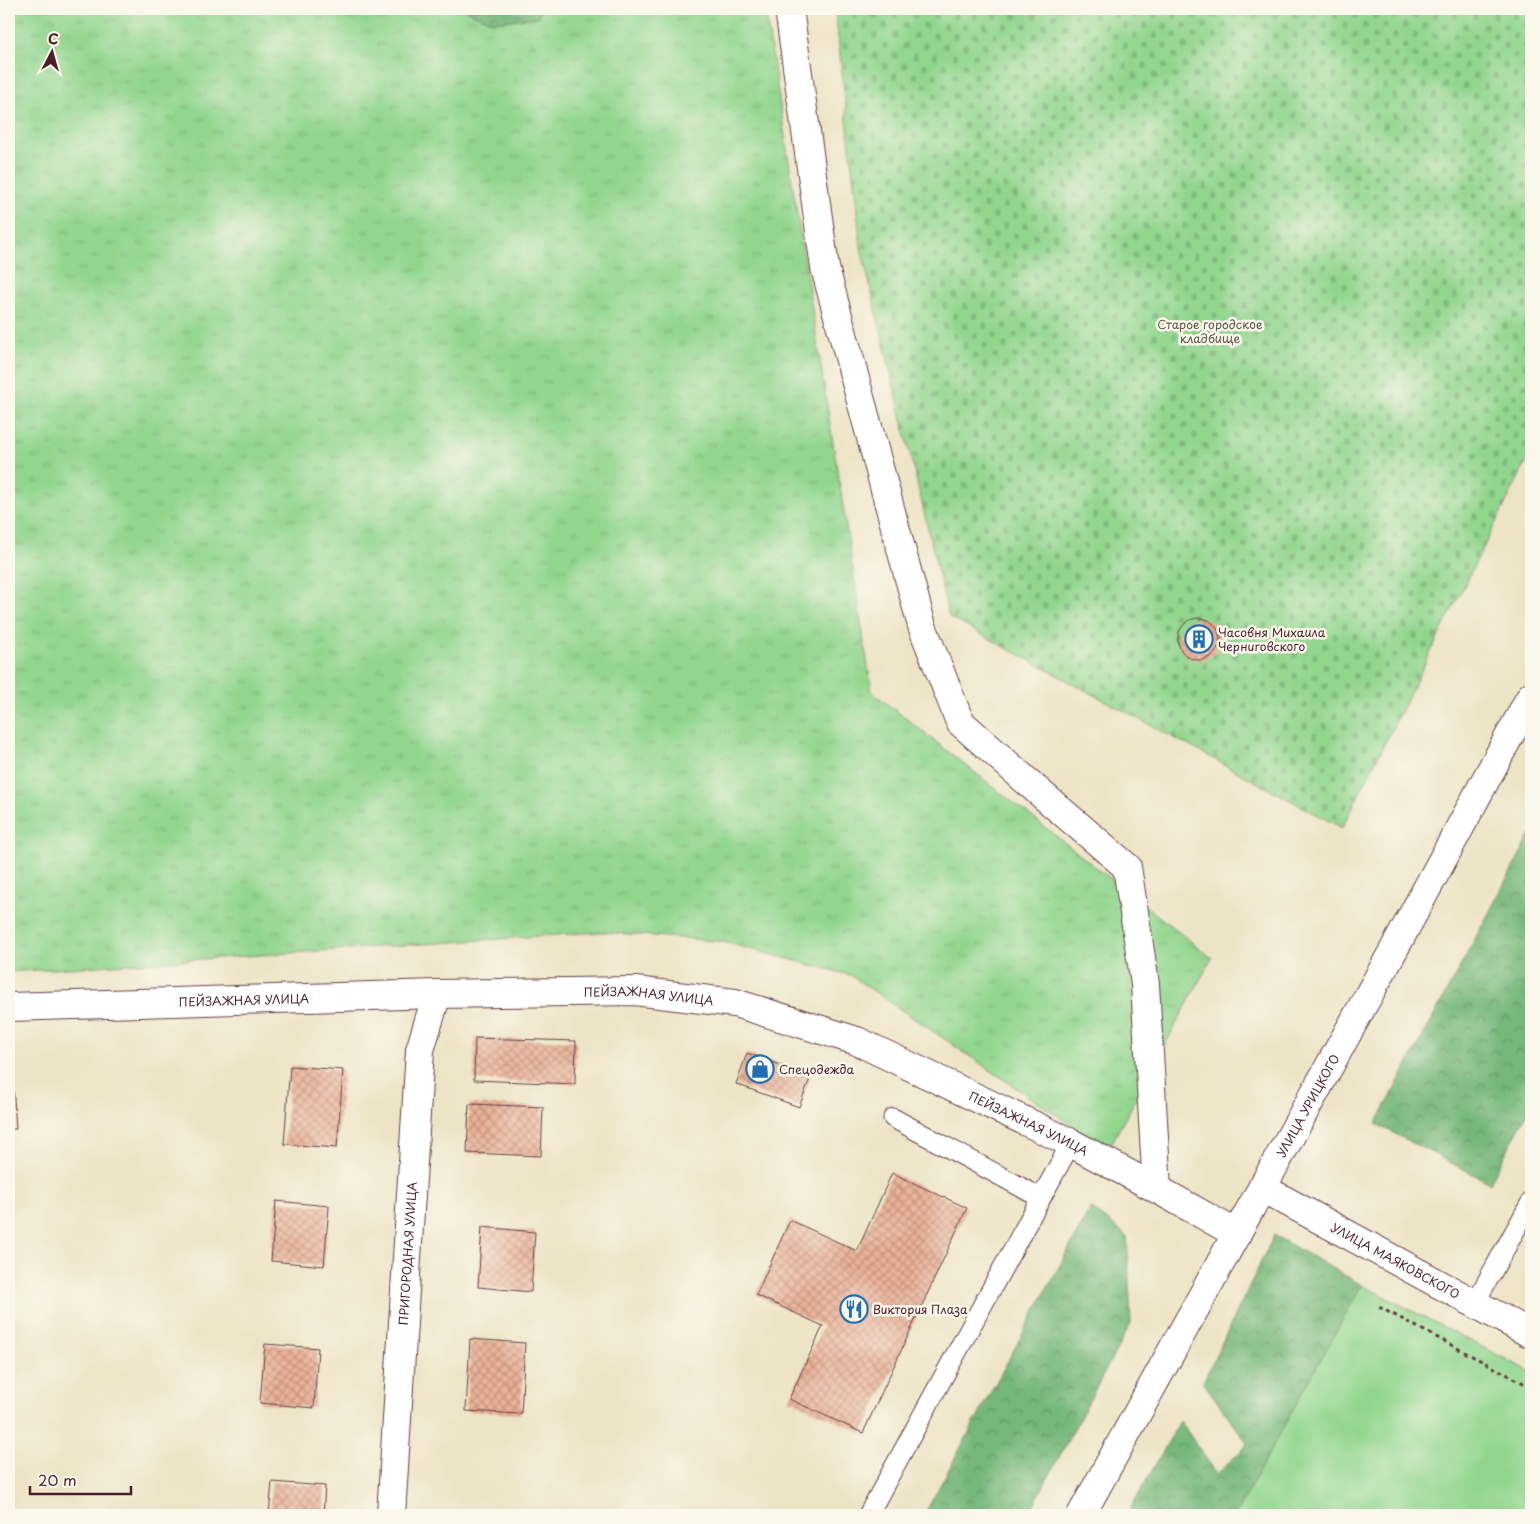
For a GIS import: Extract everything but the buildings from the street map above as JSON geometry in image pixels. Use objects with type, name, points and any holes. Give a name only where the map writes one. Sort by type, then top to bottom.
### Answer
[{"type":"street","points":[[789,9],[825,268],[922,626],[960,722],[1127,867],[1145,984],[1157,1189]]},
{"type":"street","name":"УЛИЦА УРИЦКОГО","points":[[1081,1515],[1398,942],[1531,696]]},
{"type":"street","name":"ПЕЙЗАЖНАЯ УЛИЦА","points":[[9,1007],[436,994],[635,991],[735,1003],[857,1041],[1071,1142],[1236,1234]]},
{"type":"street","name":"ПРИГОРОДНАЯ УЛИЦА","points":[[391,1515],[420,1050],[436,994]]},
{"type":"street","name":"УЛИЦА МАЯКОВСКОГО","points":[[1262,1188],[1531,1334]]},
{"type":"lane","points":[[894,1118],[1041,1198]]},
{"type":"lane","points":[[868,1515],[1071,1142]]},
{"type":"lane","points":[[1475,1303],[1531,1202]]},
{"type":"path","points":[[1379,1307],[1531,1387]]},
{"type":"green space","points":[[9,9],[765,9],[872,692],[1212,958],[1108,1150],[850,975],[719,941],[601,932],[9,972]]},
{"type":"green space","points":[[463,9],[540,9],[538,17],[493,22]]},
{"type":"green space","name":"Старое городское кладбище","points":[[835,9],[1531,9],[1531,453],[1342,828],[949,617],[861,248]]},
{"type":"green space","points":[[1531,834],[1531,1106],[1490,1183],[1376,1124]]},
{"type":"green space","points":[[1091,1208],[1127,1236],[1131,1323],[1028,1515],[924,1515]]},
{"type":"green space","points":[[1274,1235],[1362,1285],[1235,1515],[1127,1515],[1180,1421],[1217,1474],[1248,1444],[1203,1382]]},
{"type":"green space","points":[[1362,1285],[1531,1372],[1531,1515],[1235,1515]]},
{"type":"place","name":"Часовня Михаила Черниговского","points":[[1199,639]]},
{"type":"place","name":"Спецодежда","points":[[760,1069]]},
{"type":"place","name":"Виктория Плаза","points":[[854,1309]]}]
